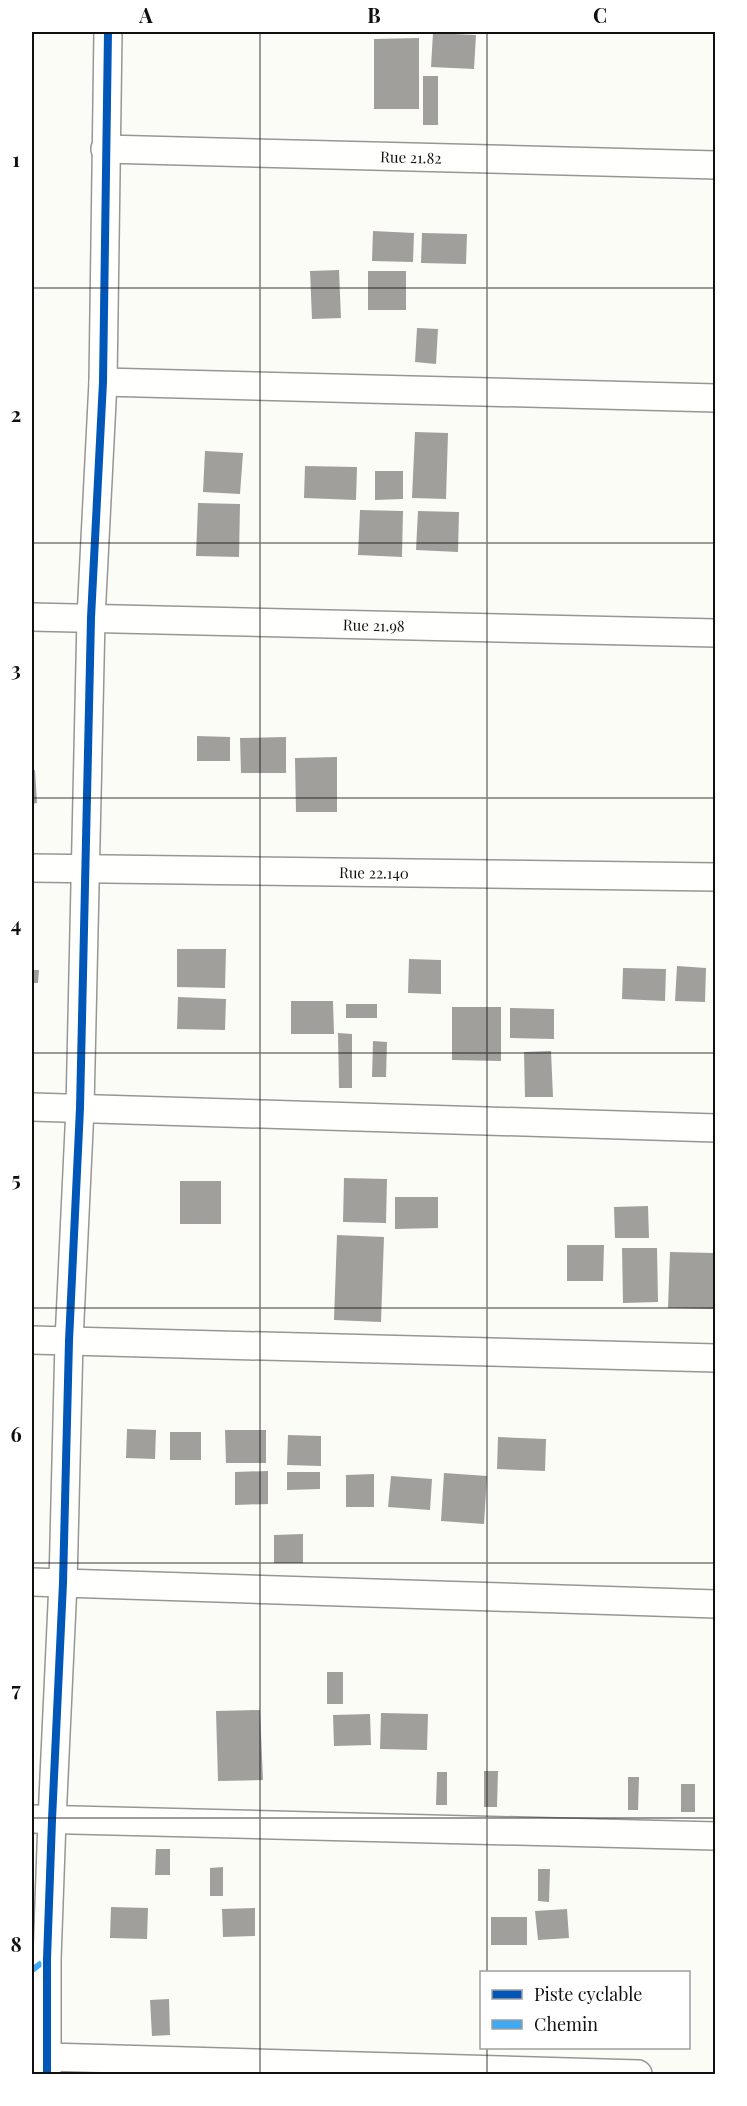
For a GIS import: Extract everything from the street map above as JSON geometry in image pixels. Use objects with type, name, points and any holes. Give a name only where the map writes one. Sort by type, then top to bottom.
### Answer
[{"type":"street","points":[[108,32],[103,382],[91,618],[80,1108],[69,1341],[63,1583],[42,1819],[47,1959],[47,2066],[638,2074]]},
{"type":"street","name":"Rue 21.82","points":[[105,149],[716,165]]},
{"type":"street","points":[[103,382],[716,398]]},
{"type":"street","name":"Rue 21.98","points":[[32,617],[716,633]]},
{"type":"street","name":"Rue 22.140","points":[[32,868],[716,877]]},
{"type":"street","points":[[32,1107],[716,1128]]},
{"type":"street","points":[[32,1340],[716,1358]]},
{"type":"street","points":[[32,1582],[716,1604]]},
{"type":"street","points":[[42,1819],[716,1836]]},
{"type":"building","points":[[433,33],[476,35],[474,69],[431,67]]},
{"type":"building","points":[[419,38],[419,109],[374,109],[374,39]]},
{"type":"building","points":[[423,76],[438,76],[438,125],[423,125]]},
{"type":"building","points":[[373,231],[414,233],[413,262],[372,261]]},
{"type":"building","points":[[422,233],[467,234],[466,264],[421,263]]},
{"type":"building","points":[[339,270],[341,318],[312,319],[310,271]]},
{"type":"building","points":[[368,271],[406,271],[406,310],[368,310]]},
{"type":"building","points":[[417,328],[438,329],[436,364],[415,362]]},
{"type":"building","points":[[415,432],[448,433],[446,499],[412,498]]},
{"type":"building","points":[[205,451],[243,453],[240,494],[203,492]]},
{"type":"building","points":[[305,466],[357,467],[356,500],[304,498]]},
{"type":"building","points":[[375,471],[403,471],[403,499],[375,500]]},
{"type":"building","points":[[198,503],[240,504],[239,557],[196,556]]},
{"type":"building","points":[[360,510],[403,511],[402,557],[358,555]]},
{"type":"building","points":[[418,511],[459,512],[458,552],[416,550]]},
{"type":"building","points":[[197,736],[230,737],[230,761],[197,761]]},
{"type":"building","points":[[286,737],[286,773],[241,773],[240,738]]},
{"type":"building","points":[[337,757],[337,812],[296,812],[295,758]]},
{"type":"building","points":[[32,770],[35,770],[37,803],[32,804]]},
{"type":"building","points":[[177,949],[226,949],[225,988],[177,987]]},
{"type":"building","points":[[409,959],[441,960],[441,994],[408,993]]},
{"type":"building","points":[[677,966],[706,968],[705,1002],[675,1001]]},
{"type":"building","points":[[623,968],[666,969],[665,1001],[622,999]]},
{"type":"building","points":[[32,970],[39,970],[38,983],[32,983]]},
{"type":"building","points":[[178,997],[226,999],[225,1030],[177,1029]]},
{"type":"building","points":[[291,1001],[333,1001],[334,1034],[291,1034]]},
{"type":"building","points":[[346,1004],[377,1004],[377,1018],[346,1018]]},
{"type":"building","points":[[452,1007],[501,1007],[501,1061],[452,1060]]},
{"type":"building","points":[[510,1008],[554,1009],[554,1039],[510,1038]]},
{"type":"building","points":[[338,1033],[352,1034],[352,1088],[339,1088]]},
{"type":"building","points":[[373,1041],[387,1042],[386,1077],[372,1077]]},
{"type":"building","points":[[551,1051],[553,1097],[525,1097],[524,1052]]},
{"type":"building","points":[[344,1178],[387,1179],[386,1223],[343,1222]]},
{"type":"building","points":[[180,1181],[221,1181],[221,1224],[180,1224]]},
{"type":"building","points":[[395,1197],[438,1197],[438,1228],[395,1229]]},
{"type":"building","points":[[648,1206],[649,1238],[615,1238],[614,1207]]},
{"type":"building","points":[[337,1235],[384,1237],[381,1322],[334,1320]]},
{"type":"building","points":[[567,1245],[604,1245],[603,1281],[567,1281]]},
{"type":"building","points":[[622,1248],[657,1248],[658,1302],[623,1303]]},
{"type":"building","points":[[670,1252],[714,1253],[713,1309],[668,1308]]},
{"type":"building","points":[[127,1429],[156,1430],[155,1459],[126,1458]]},
{"type":"building","points":[[225,1430],[266,1430],[266,1463],[226,1463]]},
{"type":"building","points":[[170,1432],[201,1432],[201,1460],[170,1460]]},
{"type":"building","points":[[288,1435],[321,1436],[321,1466],[287,1465]]},
{"type":"building","points":[[498,1437],[546,1439],[545,1471],[497,1469]]},
{"type":"building","points":[[268,1471],[268,1504],[235,1505],[235,1472]]},
{"type":"building","points":[[287,1472],[320,1472],[320,1489],[287,1490]]},
{"type":"building","points":[[444,1473],[487,1476],[484,1524],[441,1521]]},
{"type":"building","points":[[374,1474],[374,1507],[346,1507],[346,1475]]},
{"type":"building","points":[[391,1476],[432,1479],[430,1510],[388,1507]]},
{"type":"building","points":[[303,1534],[303,1563],[274,1563],[274,1535]]},
{"type":"building","points":[[327,1672],[343,1672],[343,1704],[327,1704]]},
{"type":"building","points":[[260,1710],[263,1780],[218,1781],[216,1711]]},
{"type":"building","points":[[381,1713],[428,1714],[427,1750],[380,1749]]},
{"type":"building","points":[[370,1714],[371,1745],[334,1746],[333,1715]]},
{"type":"building","points":[[484,1771],[498,1771],[497,1807],[484,1807]]},
{"type":"building","points":[[437,1772],[447,1772],[447,1805],[436,1805]]},
{"type":"building","points":[[628,1777],[639,1777],[638,1810],[628,1810]]},
{"type":"building","points":[[681,1784],[695,1784],[695,1812],[681,1812]]},
{"type":"building","points":[[156,1849],[170,1849],[170,1875],[155,1875]]},
{"type":"building","points":[[223,1867],[223,1896],[210,1896],[210,1868]]},
{"type":"building","points":[[538,1869],[550,1869],[549,1902],[538,1901]]},
{"type":"building","points":[[111,1907],[148,1908],[147,1939],[110,1938]]},
{"type":"building","points":[[255,1908],[255,1936],[223,1937],[222,1909]]},
{"type":"building","points":[[567,1909],[569,1938],[538,1940],[535,1911]]},
{"type":"building","points":[[491,1917],[527,1917],[527,1945],[491,1945]]},
{"type":"building","points":[[169,1999],[170,2035],[152,2036],[150,2000]]},
{"type":"marked path","points":[[32,1970],[47,1959]]},
{"type":"cycle path","points":[[47,2074],[47,1959],[63,1583],[69,1341],[80,1108],[91,618],[103,382],[108,32]]}]
